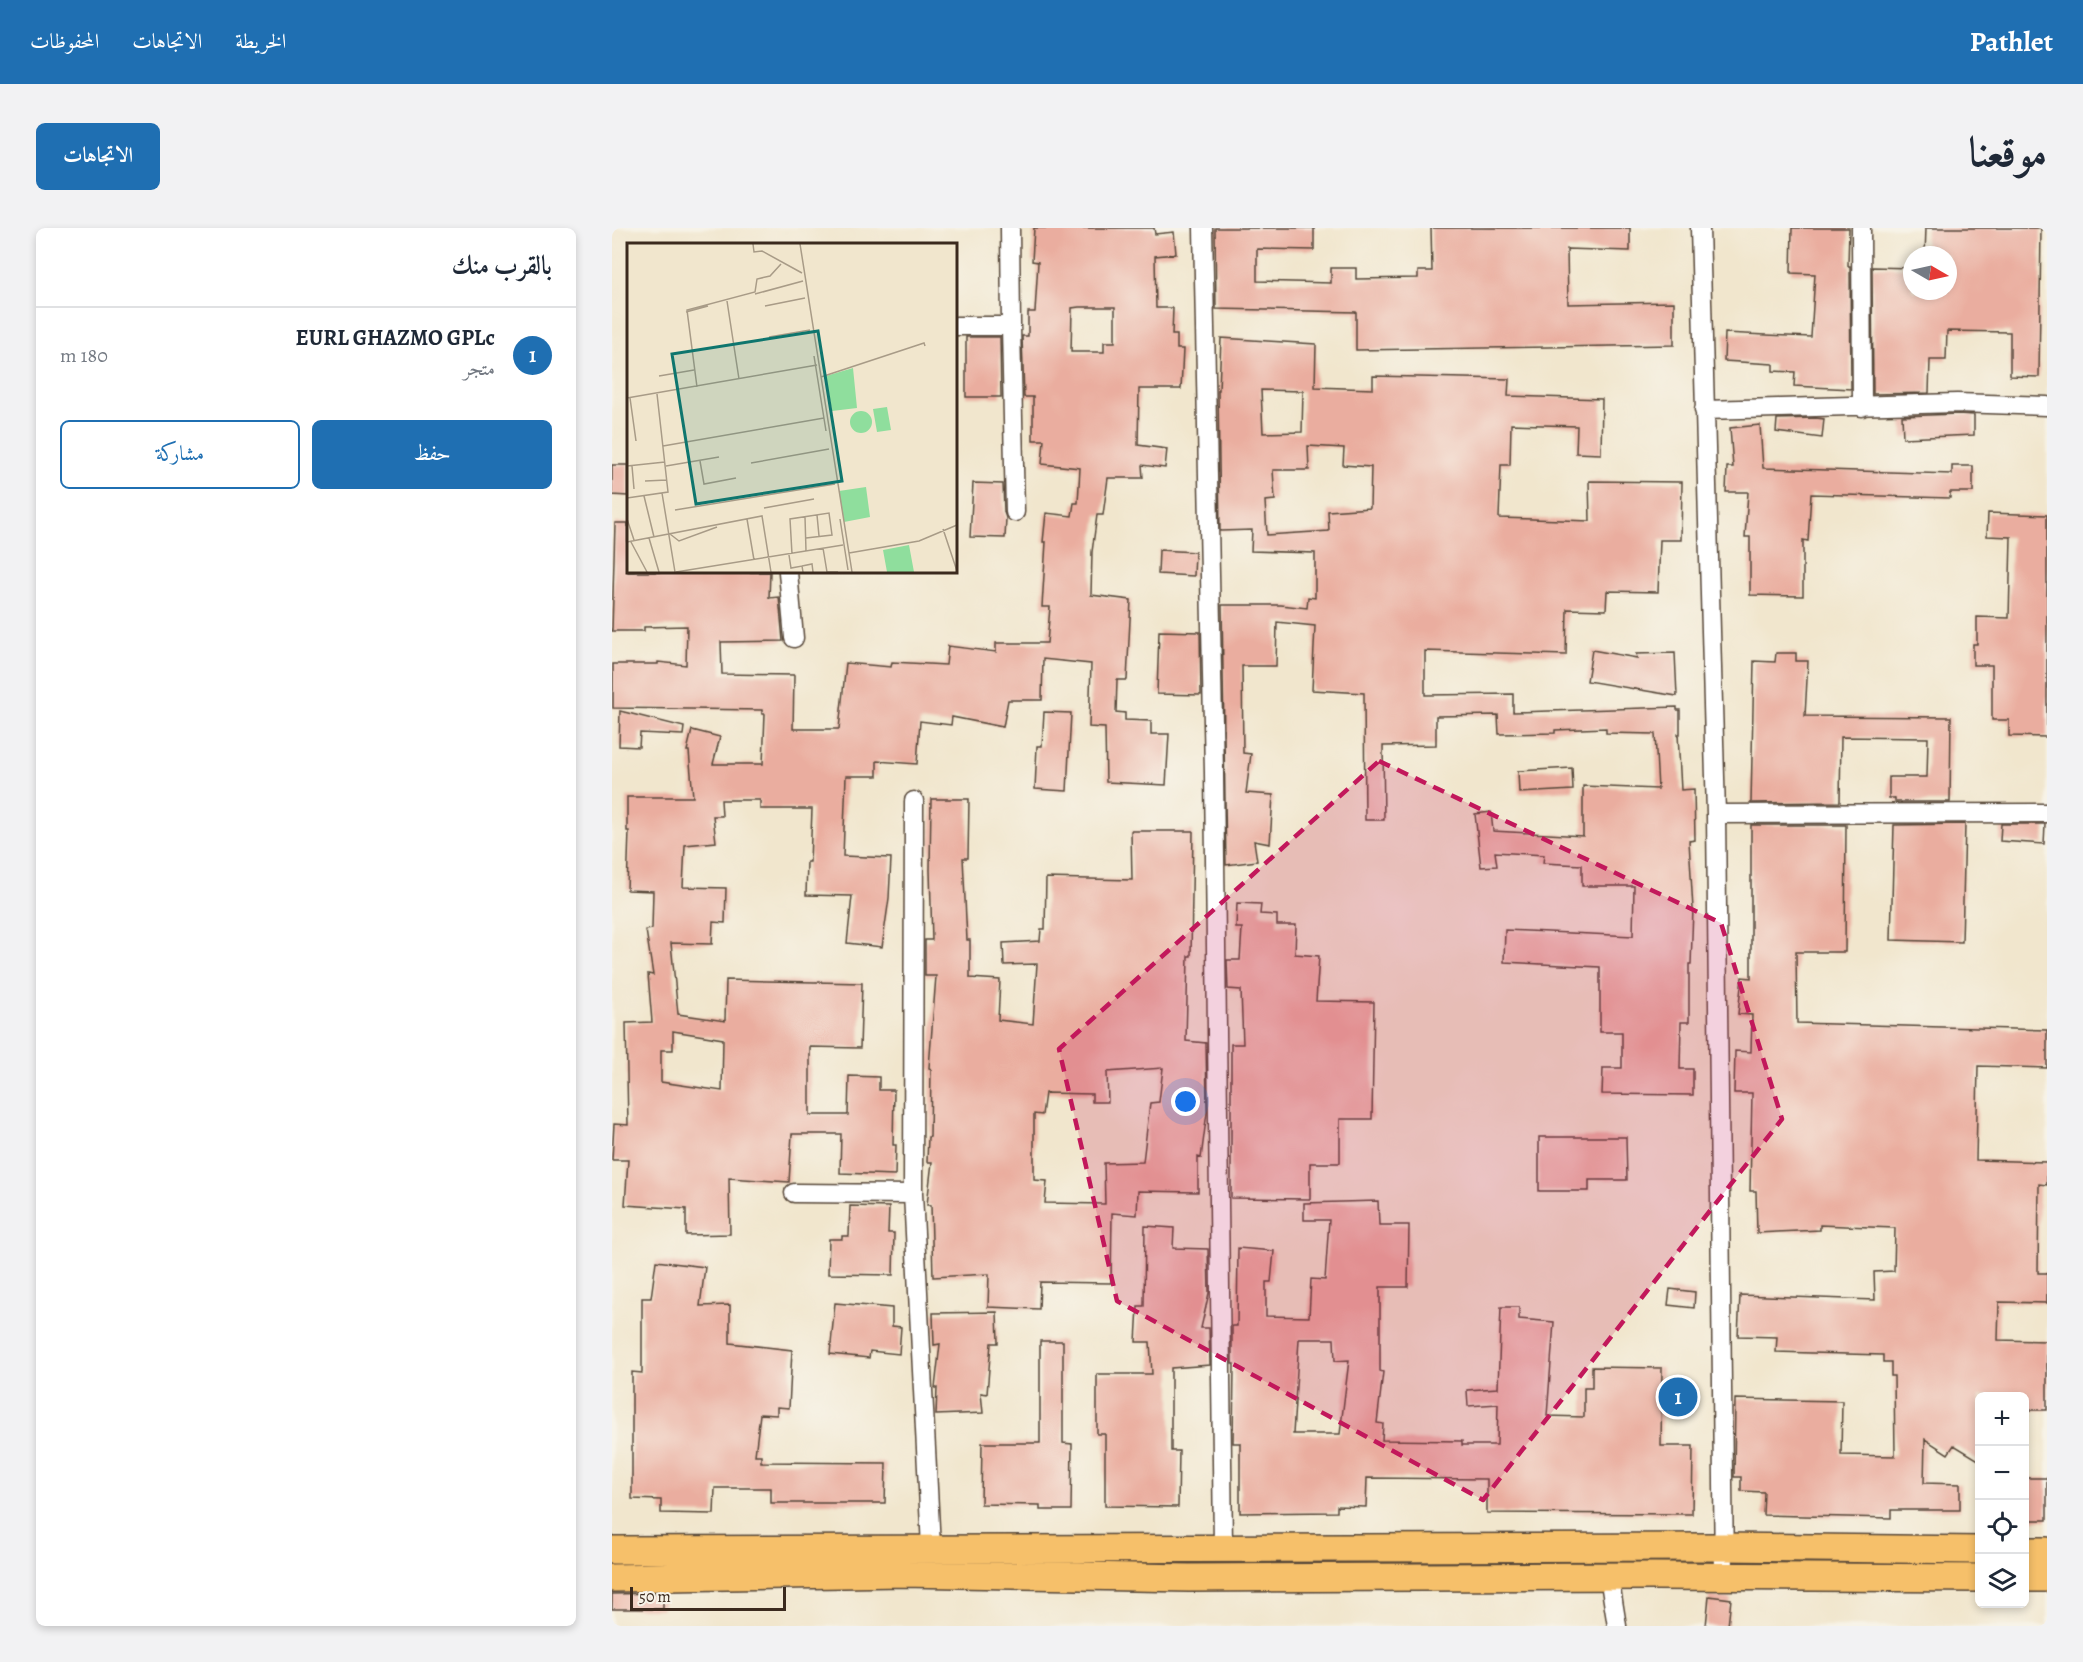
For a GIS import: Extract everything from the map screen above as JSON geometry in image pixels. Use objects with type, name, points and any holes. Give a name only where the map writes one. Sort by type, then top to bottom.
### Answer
[{"type":"main road","points":[[612,1550],[931,1547],[1724,1546],[1975,1550]]},
{"type":"main road","points":[[2029,1551],[2047,1551]]},
{"type":"main road","points":[[612,1578],[902,1573],[1189,1578],[1609,1576],[1975,1578]]},
{"type":"main road","points":[[2029,1578],[2047,1578]]},
{"type":"street","points":[[1011,228],[1016,512]]},
{"type":"street","points":[[1203,228],[1214,773],[1222,1547]]},
{"type":"street","points":[[1700,228],[1716,814],[1724,1577]]},
{"type":"street","points":[[1861,228],[1862,406]]},
{"type":"street","points":[[957,326],[1011,326]]},
{"type":"street","points":[[1704,410],[1957,403],[2047,406]]},
{"type":"street","points":[[788,573],[794,638]]},
{"type":"street","points":[[914,801],[913,1194],[931,1547]]},
{"type":"street","points":[[1716,814],[2047,813]]},
{"type":"street","points":[[794,1193],[913,1194]]},
{"type":"street","points":[[1609,1576],[1617,1626]]},
{"type":"highlighted area","points":[[1379,761],[1721,923],[1782,1119],[1483,1500],[1117,1301],[1059,1049]]},
{"type":"building","points":[[1034,228],[1154,228],[1155,234],[1174,232],[1176,254],[1155,256],[1156,308],[1173,308],[1172,335],[1177,335],[1177,349],[1183,349],[1181,389],[1139,389],[1138,445],[1167,449],[1165,468],[1142,465],[1143,478],[1108,478],[1103,515],[1097,515],[1092,552],[1091,595],[1131,600],[1127,680],[1117,680],[1116,712],[1125,713],[1125,720],[1151,721],[1151,734],[1169,734],[1166,785],[1106,782],[1105,728],[1089,727],[1091,664],[1043,659],[1042,700],[1008,700],[1003,727],[952,717],[951,725],[920,721],[917,764],[877,761],[877,776],[846,776],[843,856],[891,858],[889,898],[882,947],[847,943],[852,896],[806,895],[812,809],[760,809],[760,800],[721,800],[722,816],[713,816],[716,842],[685,845],[683,887],[726,888],[725,923],[713,922],[712,944],[671,943],[678,1014],[725,1021],[726,980],[862,983],[860,1048],[810,1047],[810,1115],[848,1115],[849,1076],[879,1077],[879,1090],[894,1090],[895,1175],[840,1173],[841,1134],[792,1134],[789,1182],[729,1178],[730,1234],[686,1235],[686,1209],[625,1205],[628,1160],[612,1160],[614,1124],[628,1125],[626,1023],[652,1022],[648,974],[653,975],[646,930],[652,929],[653,891],[627,890],[629,831],[627,831],[627,797],[693,797],[689,751],[687,751],[692,730],[720,737],[713,764],[763,764],[765,714],[762,714],[762,710],[613,708],[613,664],[658,664],[658,662],[686,665],[687,626],[644,627],[644,631],[612,631],[615,523],[627,523],[627,573],[770,573],[769,598],[779,597],[783,641],[721,642],[722,674],[794,675],[793,729],[839,729],[846,663],[891,667],[892,662],[946,665],[948,646],[996,652],[996,643],[1047,643],[1050,607],[1042,607],[1046,513],[1072,516],[1074,503],[1078,503],[1080,468],[1042,464],[1044,440],[1033,440],[1033,397],[1024,397],[1022,336],[1028,336],[1028,312],[1035,312],[1038,262],[1032,261]],"holes":[[[1115,307],[1115,342],[1104,342],[1104,352],[1071,352],[1072,308]],[[673,1031],[723,1039],[722,1091],[661,1082],[661,1050],[673,1050]]]},
{"type":"building","points":[[1215,228],[1314,228],[1314,250],[1257,249],[1257,281],[1331,283],[1331,268],[1356,268],[1356,279],[1418,278],[1418,271],[1432,271],[1431,228],[1630,228],[1630,251],[1567,249],[1568,304],[1674,302],[1674,345],[1356,350],[1356,312],[1216,309]]},
{"type":"building","points":[[1792,228],[1849,228],[1851,389],[1794,386],[1795,372],[1773,371],[1773,364],[1724,361],[1725,333],[1811,337],[1815,274],[1791,273]]},
{"type":"building","points":[[1926,228],[2041,228],[2039,377],[2010,376],[2010,332],[1947,331],[1946,360],[1930,360],[1929,393],[1873,394],[1872,267],[1903,268],[1903,300],[1957,300],[1957,246],[1925,246]]},
{"type":"building","points":[[966,337],[1000,337],[1001,397],[966,397]]},
{"type":"building","points":[[1221,338],[1316,344],[1315,387],[1373,389],[1373,376],[1509,379],[1508,396],[1602,399],[1601,454],[1576,453],[1577,426],[1511,424],[1510,465],[1501,465],[1499,518],[1590,521],[1589,481],[1682,482],[1681,540],[1660,540],[1658,592],[1607,591],[1606,610],[1567,609],[1566,655],[1425,651],[1425,695],[1513,694],[1513,712],[1677,707],[1677,710],[1680,710],[1680,734],[1678,734],[1681,790],[1694,789],[1695,840],[1689,841],[1693,909],[1691,964],[1689,964],[1689,1022],[1681,1022],[1680,1069],[1693,1069],[1693,1095],[1602,1094],[1603,1068],[1622,1068],[1622,1032],[1600,1032],[1600,967],[1504,962],[1505,930],[1633,936],[1634,886],[1582,886],[1582,865],[1543,863],[1544,855],[1495,852],[1497,866],[1481,867],[1475,814],[1491,812],[1493,831],[1583,836],[1583,786],[1658,789],[1655,734],[1606,733],[1606,728],[1555,730],[1555,733],[1499,734],[1498,715],[1436,716],[1436,745],[1383,746],[1384,820],[1365,820],[1364,693],[1312,690],[1315,626],[1277,622],[1276,666],[1242,666],[1243,753],[1251,754],[1246,793],[1273,795],[1270,844],[1254,841],[1257,861],[1226,865],[1222,605],[1281,605],[1307,608],[1308,597],[1315,598],[1315,553],[1251,551],[1252,530],[1220,531]],"holes":[[[1261,390],[1303,391],[1302,432],[1263,433]],[[1308,446],[1344,448],[1343,465],[1371,467],[1370,508],[1328,511],[1329,531],[1267,535],[1265,501],[1275,500],[1273,470],[1309,470]]]},
{"type":"building","points":[[1974,415],[1974,435],[1903,438],[1902,416]]},
{"type":"building","points":[[1777,419],[1824,419],[1822,438],[1776,432]]},
{"type":"building","points":[[1760,425],[1763,468],[1952,474],[1952,466],[1973,466],[1973,492],[1950,492],[1950,498],[1811,494],[1808,541],[1803,540],[1803,596],[1750,595],[1750,537],[1745,537],[1748,492],[1726,492],[1727,467],[1733,467],[1730,428]]},
{"type":"building","points":[[612,465],[627,465],[627,496],[612,495]]},
{"type":"building","points":[[973,483],[1003,484],[1005,538],[970,537]]},
{"type":"building","points":[[1988,513],[2047,515],[2047,737],[2009,736],[2009,720],[1992,720],[1992,665],[1973,665],[1973,644],[1977,644],[1977,617],[2009,618],[2011,537],[1987,536]]},
{"type":"building","points":[[1159,550],[1195,552],[1194,576],[1158,574]]},
{"type":"building","points":[[1159,631],[1200,632],[1201,695],[1157,694]]},
{"type":"building","points":[[1592,650],[1637,658],[1636,654],[1675,653],[1677,696],[1587,681]]},
{"type":"building","points":[[1776,653],[1796,653],[1796,661],[1808,661],[1805,716],[1951,717],[1950,802],[1895,802],[1895,798],[1889,798],[1889,777],[1927,777],[1928,738],[1841,737],[1840,802],[1751,803],[1754,661],[1775,662]]},
{"type":"building","points":[[620,711],[684,727],[683,735],[640,733],[639,747],[619,746]]},
{"type":"building","points":[[1044,712],[1071,713],[1067,791],[1035,789],[1037,746],[1042,746]]},
{"type":"building","points":[[1572,768],[1573,790],[1519,793],[1518,771]]},
{"type":"building","points":[[931,799],[969,799],[968,858],[963,858],[967,940],[970,940],[970,978],[1000,980],[998,1020],[1033,1024],[1037,964],[1004,965],[1003,943],[1040,941],[1041,929],[1045,929],[1046,878],[1132,880],[1131,831],[1193,831],[1191,956],[1188,956],[1186,1041],[1206,1043],[1207,1112],[1201,1158],[1198,1157],[1198,1192],[1138,1191],[1137,1215],[1112,1213],[1111,1283],[1040,1282],[1039,1309],[988,1307],[989,1274],[933,1277],[931,1205],[927,1205],[932,1162],[927,1162],[928,1137],[930,1137],[931,1069],[929,1068],[936,976],[925,976],[925,940],[932,940]],"holes":[[[1163,1068],[1159,1102],[1150,1103],[1143,1162],[1104,1163],[1105,1204],[1045,1203],[1047,1181],[1034,1180],[1034,1114],[1042,1115],[1045,1093],[1092,1094],[1092,1102],[1108,1102],[1107,1072]]]},
{"type":"building","points":[[1965,824],[1962,942],[1891,940],[1894,825]]},
{"type":"building","points":[[2001,824],[2045,824],[2044,844],[2000,841]]},
{"type":"building","points":[[1751,825],[1846,825],[1845,952],[1796,952],[1797,1023],[2047,1030],[2047,1068],[1978,1066],[1976,1160],[2047,1162],[2047,1185],[2039,1184],[2038,1273],[2047,1273],[2047,1303],[1999,1302],[1998,1340],[2047,1341],[2047,1410],[2029,1410],[2029,1392],[1975,1392],[1975,1458],[1954,1445],[1948,1454],[1925,1439],[1924,1483],[1960,1484],[1960,1510],[1891,1510],[1891,1518],[1763,1515],[1764,1492],[1741,1491],[1741,1477],[1734,1477],[1735,1399],[1842,1401],[1841,1455],[1895,1456],[1894,1376],[1891,1376],[1891,1362],[1883,1362],[1883,1355],[1776,1352],[1777,1337],[1738,1336],[1740,1295],[1875,1300],[1874,1272],[1894,1271],[1895,1228],[1820,1225],[1820,1230],[1757,1233],[1756,1191],[1750,1191],[1752,1093],[1734,1093],[1735,1051],[1751,1052],[1752,1015],[1738,1014],[1742,977],[1751,978]]},
{"type":"building","points":[[1237,903],[1261,904],[1260,914],[1277,915],[1277,925],[1296,925],[1295,954],[1319,956],[1316,1001],[1374,1002],[1372,1119],[1340,1119],[1340,1163],[1310,1163],[1310,1199],[1231,1198],[1231,1044],[1243,1044],[1241,990],[1228,989],[1227,960],[1240,960],[1242,928],[1236,928]]},
{"type":"building","points":[[1539,1137],[1626,1137],[1627,1180],[1589,1180],[1589,1191],[1539,1191]]},
{"type":"building","points":[[1378,1201],[1379,1225],[1409,1225],[1408,1287],[1380,1287],[1380,1371],[1383,1372],[1377,1423],[1383,1424],[1382,1440],[1462,1441],[1462,1445],[1497,1445],[1498,1404],[1468,1406],[1467,1390],[1498,1388],[1501,1307],[1519,1307],[1519,1319],[1554,1322],[1547,1416],[1584,1417],[1584,1388],[1592,1388],[1592,1367],[1662,1368],[1661,1446],[1693,1446],[1692,1514],[1487,1513],[1487,1479],[1367,1478],[1366,1507],[1337,1506],[1337,1512],[1240,1513],[1240,1443],[1233,1443],[1234,1364],[1232,1364],[1232,1326],[1237,1326],[1238,1248],[1274,1251],[1271,1282],[1266,1282],[1266,1316],[1309,1317],[1311,1279],[1325,1280],[1329,1220],[1304,1220],[1304,1203]],"holes":[[[1299,1339],[1334,1339],[1335,1361],[1349,1360],[1340,1434],[1293,1434]]]},
{"type":"building","points":[[850,1206],[889,1207],[888,1233],[894,1233],[893,1275],[828,1274],[829,1239],[842,1239],[842,1236],[849,1236]]},
{"type":"building","points":[[1145,1226],[1174,1228],[1173,1248],[1208,1249],[1209,1293],[1201,1328],[1209,1328],[1210,1365],[1171,1368],[1171,1451],[1179,1451],[1178,1507],[1105,1506],[1105,1434],[1097,1434],[1097,1374],[1152,1374],[1150,1342],[1136,1342],[1138,1306],[1144,1306]]},
{"type":"building","points":[[656,1261],[705,1267],[700,1306],[730,1305],[730,1343],[792,1350],[789,1408],[777,1407],[777,1415],[760,1414],[755,1455],[761,1455],[761,1462],[886,1463],[885,1503],[771,1503],[771,1488],[715,1488],[714,1514],[661,1513],[661,1500],[632,1499],[632,1372],[642,1373],[642,1298],[651,1298]]},
{"type":"building","points":[[1670,1289],[1695,1292],[1694,1308],[1668,1305]]},
{"type":"building","points":[[835,1303],[892,1308],[892,1326],[901,1327],[899,1354],[870,1351],[869,1358],[830,1354]]},
{"type":"building","points":[[997,1312],[998,1343],[991,1343],[987,1394],[981,1393],[983,1413],[936,1415],[937,1388],[935,1388],[940,1344],[934,1345],[933,1313]]},
{"type":"building","points":[[1040,1341],[1063,1341],[1063,1443],[1072,1444],[1071,1510],[1040,1510],[1040,1505],[981,1504],[982,1443],[1040,1443]]},
{"type":"building","points":[[2029,1478],[2047,1478],[2047,1520],[2029,1520]]},
{"type":"building","points":[[663,1593],[663,1609],[612,1609],[612,1594]]},
{"type":"building","points":[[1709,1596],[1731,1599],[1728,1626],[1706,1626]]},
{"type":"place","name":"EURL GHAZMO GPLc","points":[[1678,1397]]}]
